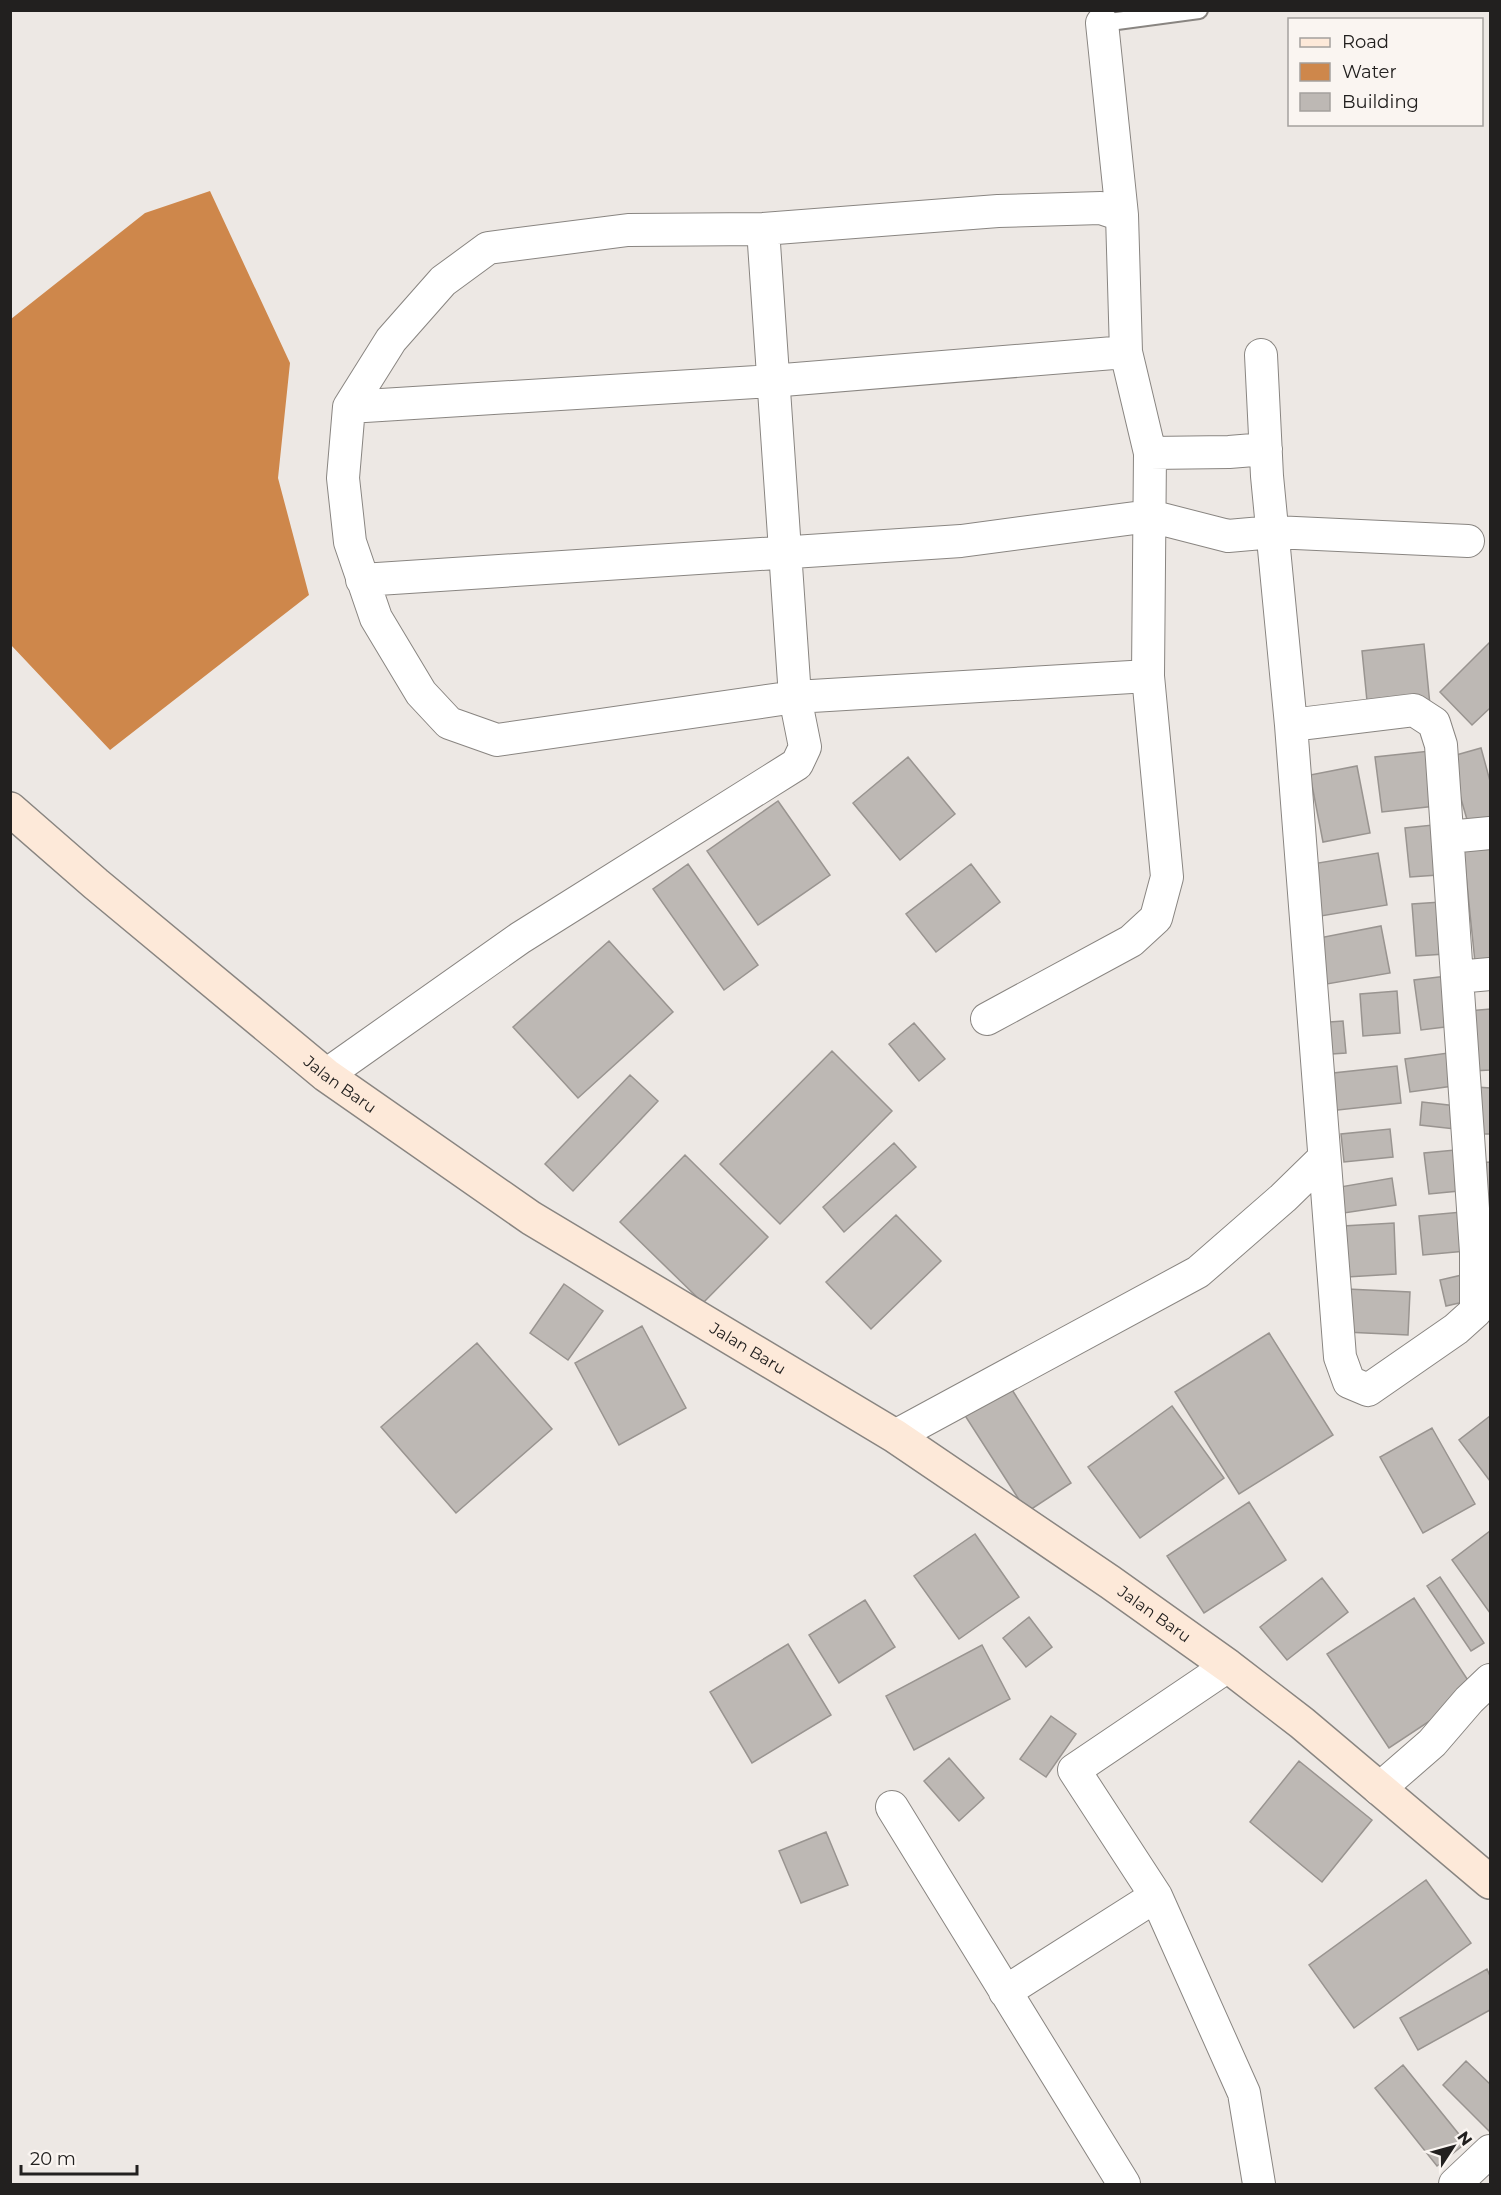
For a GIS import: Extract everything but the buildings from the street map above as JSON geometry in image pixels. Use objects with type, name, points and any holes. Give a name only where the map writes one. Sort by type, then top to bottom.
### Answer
[{"type":"main road","name":"Jalan Baru","points":[[10,808],[96,884],[326,1075],[531,1218],[895,1436],[1228,1666],[1347,1760],[1379,1790],[1491,1882]]},
{"type":"street","points":[[987,1019],[1131,941],[1156,918],[1167,877],[1148,676],[1150,453],[1126,352],[1122,215],[1099,17]]},
{"type":"street","points":[[1122,215],[1101,208],[998,211],[763,230],[628,231],[488,248],[443,280],[391,340],[349,407],[343,478],[350,542],[376,618],[421,693],[449,723],[497,740],[795,697],[1148,676]]},
{"type":"street","points":[[326,1075],[520,938],[797,764],[805,747],[795,697],[771,381],[763,230]]},
{"type":"street","points":[[349,407],[771,381],[1126,352]]},
{"type":"street","points":[[1261,355],[1266,449],[1291,725],[1340,1357],[1349,1382],[1368,1390],[1456,1329],[1476,1311],[1484,1268],[1457,977],[1441,745],[1434,723],[1414,710],[1291,725]]},
{"type":"street","points":[[1150,453],[1229,453],[1266,449]]},
{"type":"street","points":[[362,580],[962,541],[1150,516],[1215,534],[1258,535],[1274,532],[1468,541]]},
{"type":"street","points":[[1448,837],[1491,833]]},
{"type":"street","points":[[1457,977],[1491,974]]},
{"type":"street","points":[[895,1436],[1198,1272],[1283,1198],[1323,1159]]},
{"type":"street","points":[[1228,1666],[1074,1770],[1156,1896],[1244,2093],[1259,2184]]},
{"type":"street","points":[[1379,1790],[1432,1743],[1469,1700],[1491,1680]]},
{"type":"street","points":[[892,1807],[1124,2184]]},
{"type":"street","points":[[1005,1992],[1156,1896]]},
{"type":"lane","points":[[1099,17],[1199,10]]},
{"type":"water","points":[[210,191],[290,363],[278,478],[309,595],[110,750],[11,645],[11,319],[145,213]]}]
